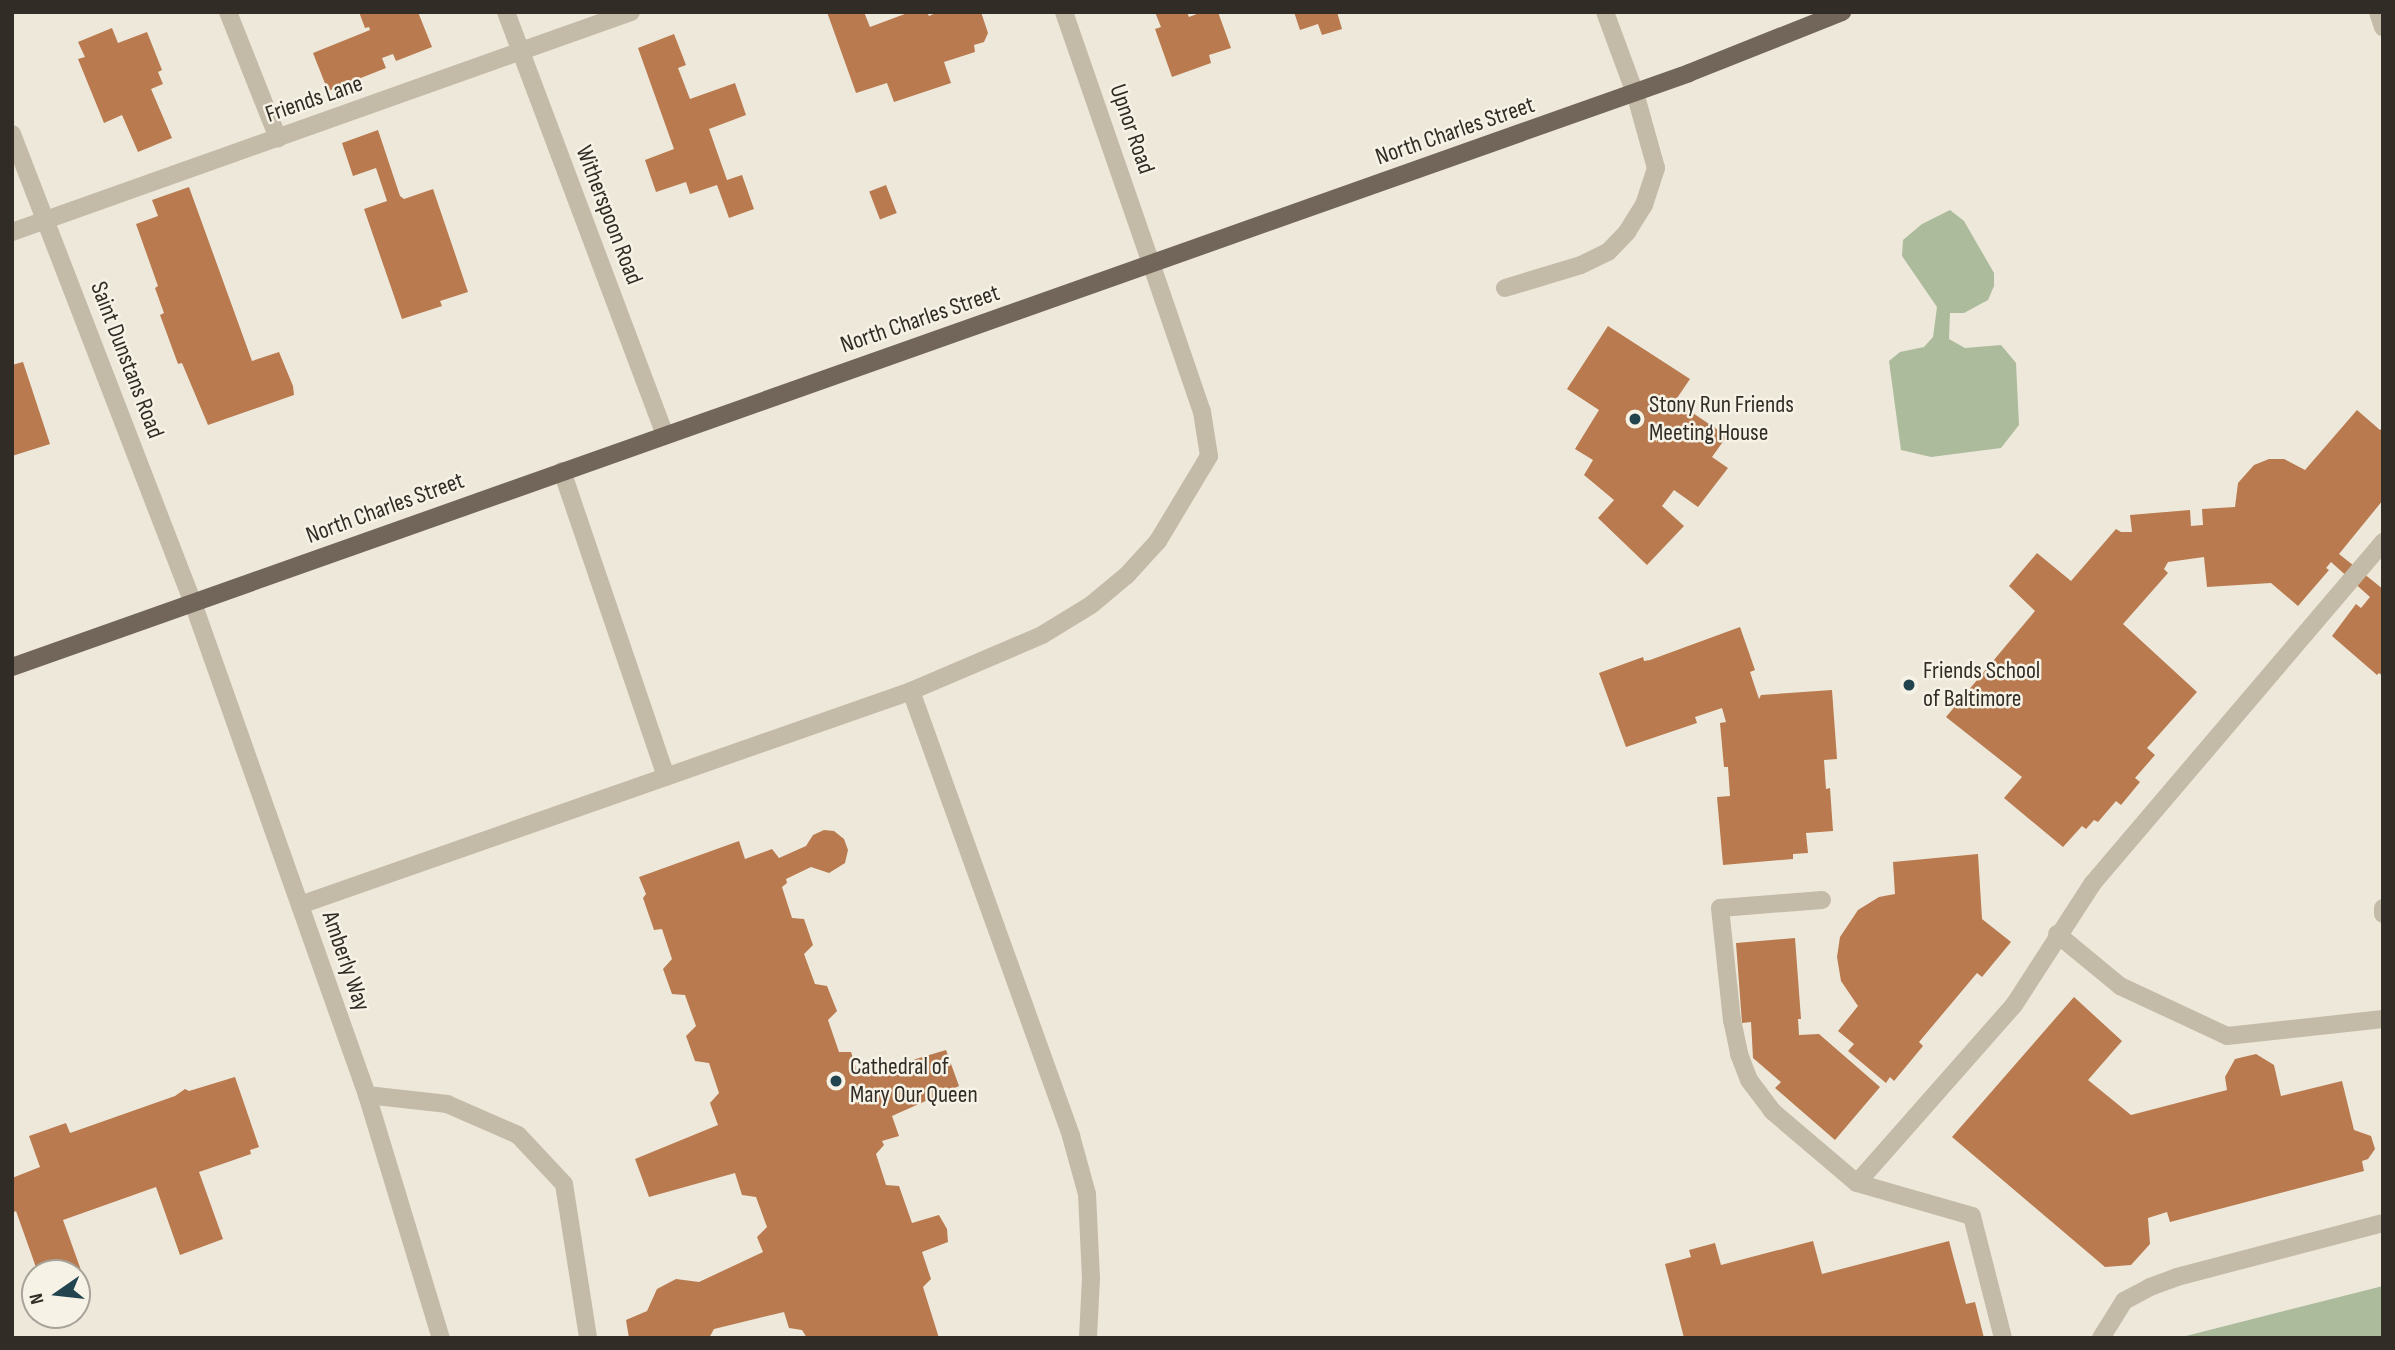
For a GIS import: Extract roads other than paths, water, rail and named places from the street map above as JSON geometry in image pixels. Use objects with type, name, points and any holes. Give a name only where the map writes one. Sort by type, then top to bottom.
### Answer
[{"type":"main road","name":"North Charles Street","points":[[12,667],[1635,93],[1842,12]]},
{"type":"street","points":[[228,12],[278,138]]},
{"type":"street","name":"Witherspoon Road","points":[[506,12],[665,435]]},
{"type":"street","name":"Friends Lane","points":[[12,232],[631,12]]},
{"type":"street","name":"Upnor Road","points":[[300,905],[911,691],[1042,635],[1091,605],[1128,575],[1158,541],[1209,456],[1202,412],[1064,12]]},
{"type":"street","points":[[1505,288],[1581,265],[1608,252],[1627,232],[1644,205],[1656,168],[1635,93],[1605,12]]},
{"type":"street","points":[[2378,12],[2383,27]]},
{"type":"street","name":"Saint Dunstans Road","points":[[12,134],[193,603]]},
{"type":"street","points":[[562,471],[666,777]]},
{"type":"street","points":[[1857,1183],[2014,1005],[2057,934],[2101,873],[2383,541]]},
{"type":"street","name":"Amberly Way","points":[[193,603],[367,1095],[441,1338]]},
{"type":"street","points":[[911,691],[1071,1136],[1087,1194],[1091,1278],[1088,1338]]},
{"type":"street","points":[[1822,900],[1720,908],[1732,1020],[1739,1054],[1749,1080],[1772,1111],[1857,1183],[1972,1216],[2003,1338]]},
{"type":"street","points":[[2383,908],[2383,914]]},
{"type":"street","points":[[2057,934],[2120,986],[2227,1036],[2383,1019]]},
{"type":"street","points":[[367,1095],[447,1104],[518,1135],[564,1184],[588,1338]]},
{"type":"street","points":[[2102,1338],[2124,1301],[2150,1287],[2177,1277],[2383,1223]]},
{"type":"place","name":"Stony Run Friends Meeting House","points":[[1635,419]]},
{"type":"place","name":"Friends School of Baltimore","points":[[1909,685]]},
{"type":"place","name":"Cathedral of Mary Our Queen","points":[[836,1081]]}]
